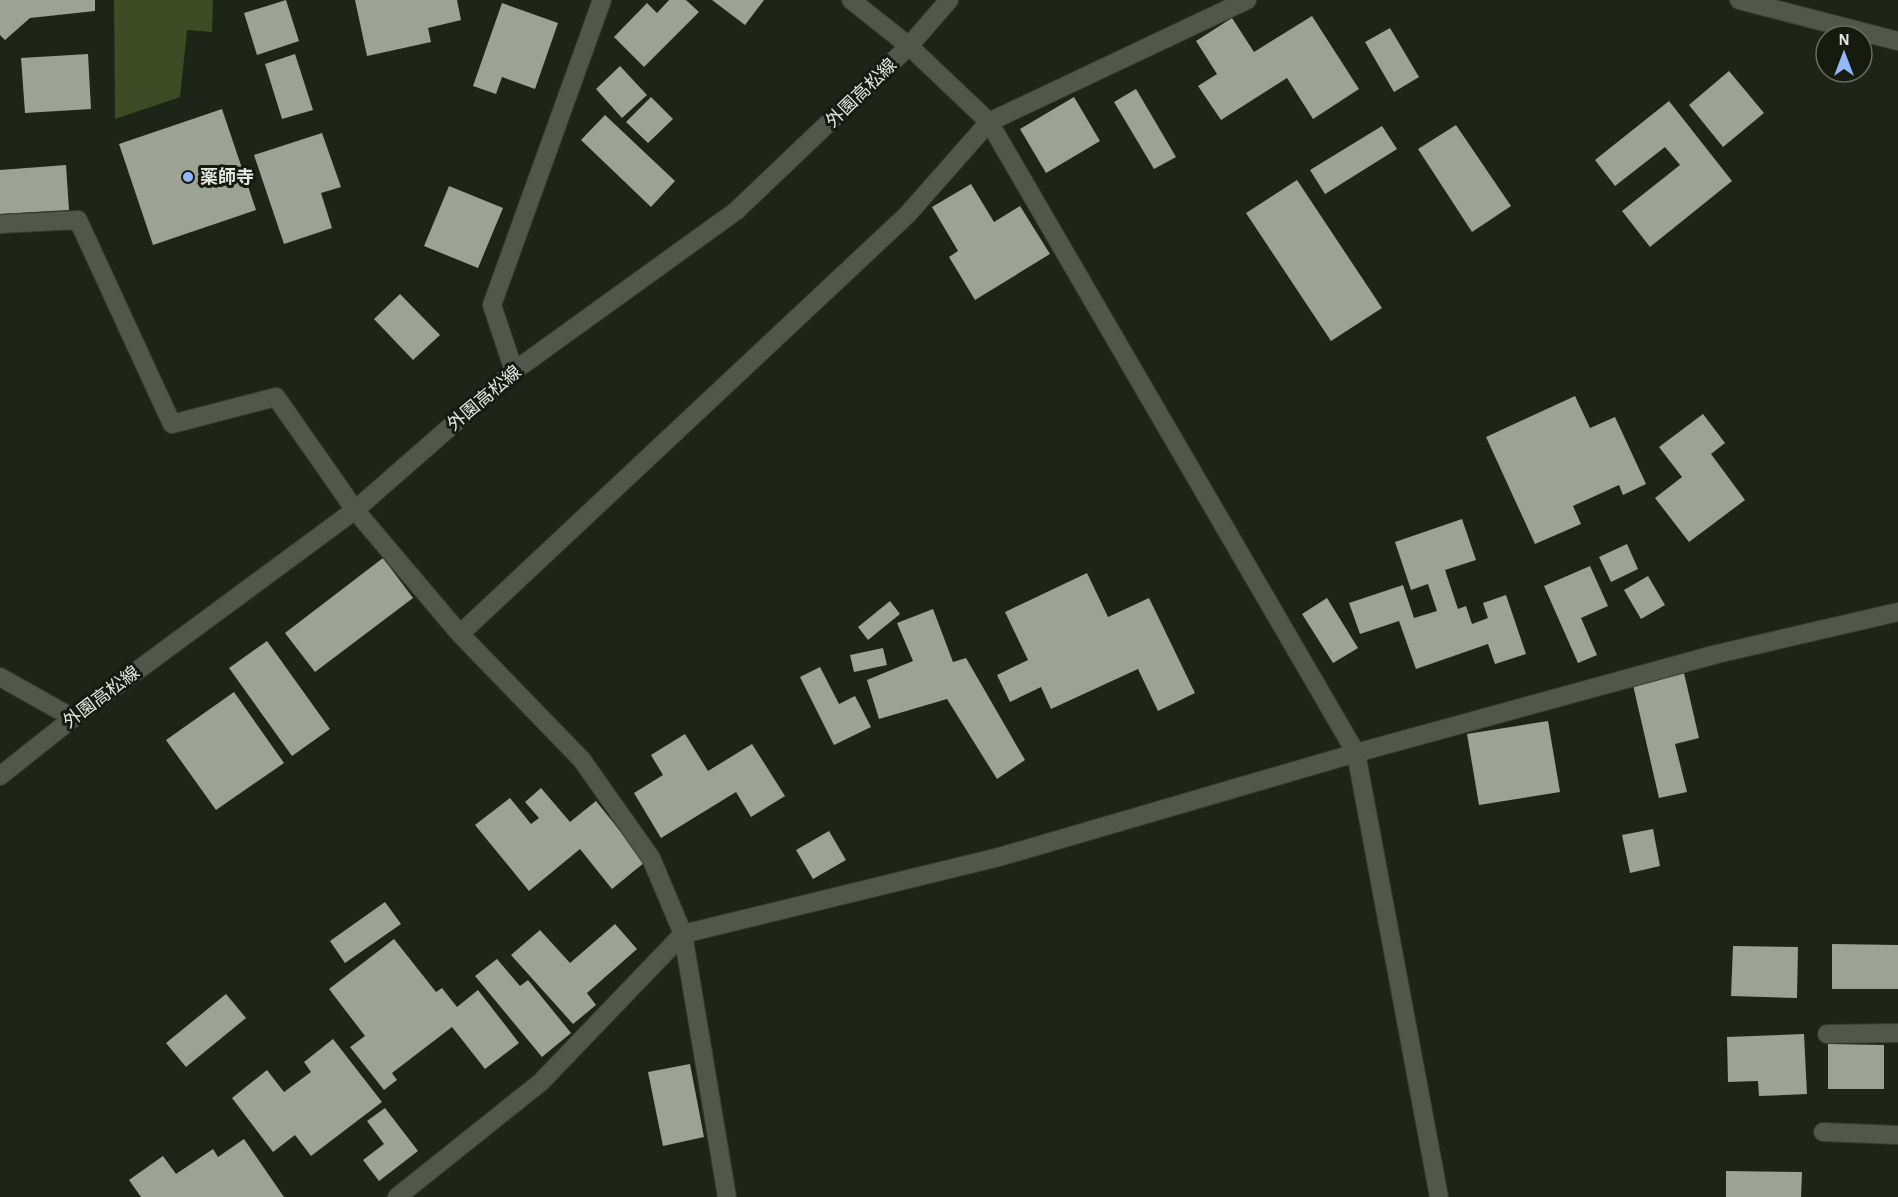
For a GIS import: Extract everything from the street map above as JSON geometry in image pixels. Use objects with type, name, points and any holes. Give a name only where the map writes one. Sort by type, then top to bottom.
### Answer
[{"type":"street","points":[[514,371],[492,305],[602,0]]},
{"type":"street","points":[[851,0],[909,46],[989,122],[1356,753],[1439,1197]]},
{"type":"street","name":"外園高松線","points":[[0,776],[73,718],[355,510],[514,371],[736,211],[909,46],[949,0]]},
{"type":"street","points":[[460,634],[907,215],[989,122],[1247,0]]},
{"type":"street","points":[[1739,0],[1898,42]]},
{"type":"street","points":[[0,224],[78,220],[172,424],[276,397],[355,510],[460,634],[582,760],[651,858],[683,934],[727,1197]]},
{"type":"street","points":[[397,1197],[541,1082],[683,934],[999,857],[1356,753],[1717,654],[1898,612]]},
{"type":"street","points":[[0,677],[73,718]]},
{"type":"street","points":[[1827,1034],[1898,1033]]},
{"type":"street","points":[[1823,1132],[1898,1135]]},
{"type":"green space","points":[[114,0],[213,0],[212,32],[187,30],[180,97],[115,119]]},
{"type":"building","points":[[0,0],[95,0],[95,11],[30,18],[5,40],[0,35]]},
{"type":"building","points":[[286,0],[299,41],[257,55],[244,13]]},
{"type":"building","points":[[355,0],[457,0],[461,20],[428,28],[431,42],[367,56]]},
{"type":"building","points":[[669,0],[686,0],[699,12],[644,67],[614,37],[647,3],[657,13]]},
{"type":"building","points":[[712,0],[764,0],[745,25]]},
{"type":"building","points":[[502,3],[558,23],[535,89],[502,77],[496,94],[473,86]]},
{"type":"building","points":[[1312,16],[1359,89],[1313,119],[1287,78],[1221,120],[1198,86],[1217,74],[1196,41],[1232,18],[1254,52]]},
{"type":"building","points":[[1390,28],[1419,77],[1394,92],[1365,42]]},
{"type":"building","points":[[88,54],[91,109],[25,113],[21,58]]},
{"type":"building","points":[[295,54],[313,110],[282,119],[265,64]]},
{"type":"building","points":[[620,66],[647,95],[622,118],[596,89]]},
{"type":"building","points":[[1729,71],[1764,113],[1723,147],[1689,105]]},
{"type":"building","points":[[1136,89],[1176,157],[1154,169],[1114,102]]},
{"type":"building","points":[[651,97],[673,119],[648,143],[626,122]]},
{"type":"building","points":[[1074,97],[1100,141],[1046,173],[1020,129]]},
{"type":"building","points":[[1669,101],[1732,181],[1650,247],[1622,211],[1680,165],[1665,147],[1615,186],[1595,160]]},
{"type":"building","name":"薬師寺","points":[[222,109],[256,210],[153,245],[119,144]]},
{"type":"building","points":[[605,115],[675,181],[651,207],[581,140]]},
{"type":"building","points":[[1456,125],[1511,206],[1472,232],[1418,149]]},
{"type":"building","points":[[1382,126],[1397,149],[1325,194],[1310,170]]},
{"type":"building","points":[[322,133],[341,187],[321,193],[332,228],[284,244],[254,155]]},
{"type":"building","points":[[66,165],[69,210],[0,214],[0,170]]},
{"type":"building","points":[[1297,180],[1382,308],[1331,341],[1246,213]]},
{"type":"building","points":[[971,184],[994,222],[1020,206],[1050,254],[975,300],[949,257],[958,251],[932,207]]},
{"type":"building","points":[[449,186],[503,208],[478,268],[424,246]]},
{"type":"building","points":[[400,294],[440,335],[413,360],[374,319]]},
{"type":"building","points":[[1575,396],[1590,428],[1615,417],[1646,484],[1623,495],[1619,485],[1573,506],[1581,524],[1535,544],[1486,437]]},
{"type":"building","points":[[1703,414],[1725,443],[1711,454],[1745,500],[1689,542],[1655,498],[1682,477],[1659,447]]},
{"type":"building","points":[[1462,519],[1476,560],[1445,570],[1458,609],[1466,606],[1472,624],[1488,618],[1483,603],[1506,595],[1526,654],[1495,664],[1488,644],[1416,669],[1399,621],[1360,634],[1349,603],[1403,585],[1414,618],[1437,611],[1428,584],[1411,590],[1395,542]]},
{"type":"building","points":[[1627,544],[1638,569],[1611,582],[1599,557]]},
{"type":"building","points":[[383,558],[413,598],[315,672],[285,633]]},
{"type":"building","points":[[1590,566],[1608,606],[1581,618],[1597,655],[1578,663],[1544,586]]},
{"type":"building","points":[[1087,573],[1108,617],[1149,598],[1195,693],[1158,711],[1138,669],[1051,709],[1041,687],[1010,702],[997,675],[1028,660],[1005,612]]},
{"type":"building","points":[[1648,576],[1665,605],[1641,619],[1624,590]]},
{"type":"building","points":[[1327,598],[1358,648],[1333,663],[1302,614]]},
{"type":"building","points":[[890,601],[900,614],[868,640],[858,627]]},
{"type":"building","points":[[933,609],[953,662],[966,658],[1025,760],[997,779],[947,699],[879,719],[867,680],[913,661],[897,623]]},
{"type":"building","points":[[267,641],[330,729],[292,756],[229,668]]},
{"type":"building","points":[[883,648],[887,665],[854,672],[850,655]]},
{"type":"building","points":[[820,667],[839,704],[855,696],[871,727],[834,745],[800,677]]},
{"type":"building","points":[[1684,673],[1699,738],[1675,744],[1687,792],[1659,798],[1633,685]]},
{"type":"building","points":[[234,692],[284,763],[216,810],[166,740]]},
{"type":"building","points":[[1548,721],[1560,792],[1479,805],[1467,734]]},
{"type":"building","points":[[685,734],[708,771],[752,744],[785,796],[751,817],[736,792],[661,838],[634,793],[663,775],[651,755]]},
{"type":"building","points":[[541,788],[570,822],[596,801],[645,862],[612,889],[580,849],[529,891],[475,825],[510,798],[531,824],[539,818],[525,802]]},
{"type":"building","points":[[1653,829],[1660,866],[1630,873],[1622,835]]},
{"type":"building","points":[[829,831],[846,860],[813,879],[796,850]]},
{"type":"building","points":[[385,902],[401,924],[345,963],[330,941]]},
{"type":"building","points":[[615,924],[637,949],[587,993],[596,1005],[573,1024],[511,955],[540,930],[570,963]]},
{"type":"building","points":[[394,939],[436,992],[442,988],[457,1007],[478,990],[519,1043],[485,1069],[452,1027],[392,1073],[397,1080],[384,1090],[350,1047],[365,1036],[329,989]]},
{"type":"building","points":[[1832,944],[1898,945],[1898,989],[1832,989]]},
{"type":"building","points":[[1733,946],[1798,947],[1797,998],[1731,996]]},
{"type":"building","points":[[497,959],[520,986],[528,980],[571,1033],[542,1057],[475,976]]},
{"type":"building","points":[[226,994],[246,1018],[186,1067],[166,1043]]},
{"type":"building","points":[[1804,1034],[1807,1094],[1759,1096],[1758,1081],[1728,1082],[1727,1037]]},
{"type":"building","points":[[333,1039],[382,1102],[311,1156],[295,1135],[273,1152],[232,1098],[267,1070],[284,1092],[311,1072],[304,1062]]},
{"type":"building","points":[[1828,1044],[1884,1045],[1884,1089],[1828,1089]]},
{"type":"building","points":[[690,1064],[704,1137],[663,1146],[648,1072]]},
{"type":"building","points":[[385,1108],[418,1151],[379,1181],[363,1160],[384,1144],[367,1121]]},
{"type":"building","points":[[244,1139],[284,1197],[141,1197],[129,1180],[163,1156],[176,1174],[213,1149],[218,1157]]},
{"type":"building","points":[[1726,1171],[1802,1172],[1801,1197],[1726,1197]]},
{"type":"place","name":"薬師寺","points":[[188,177]]}]
